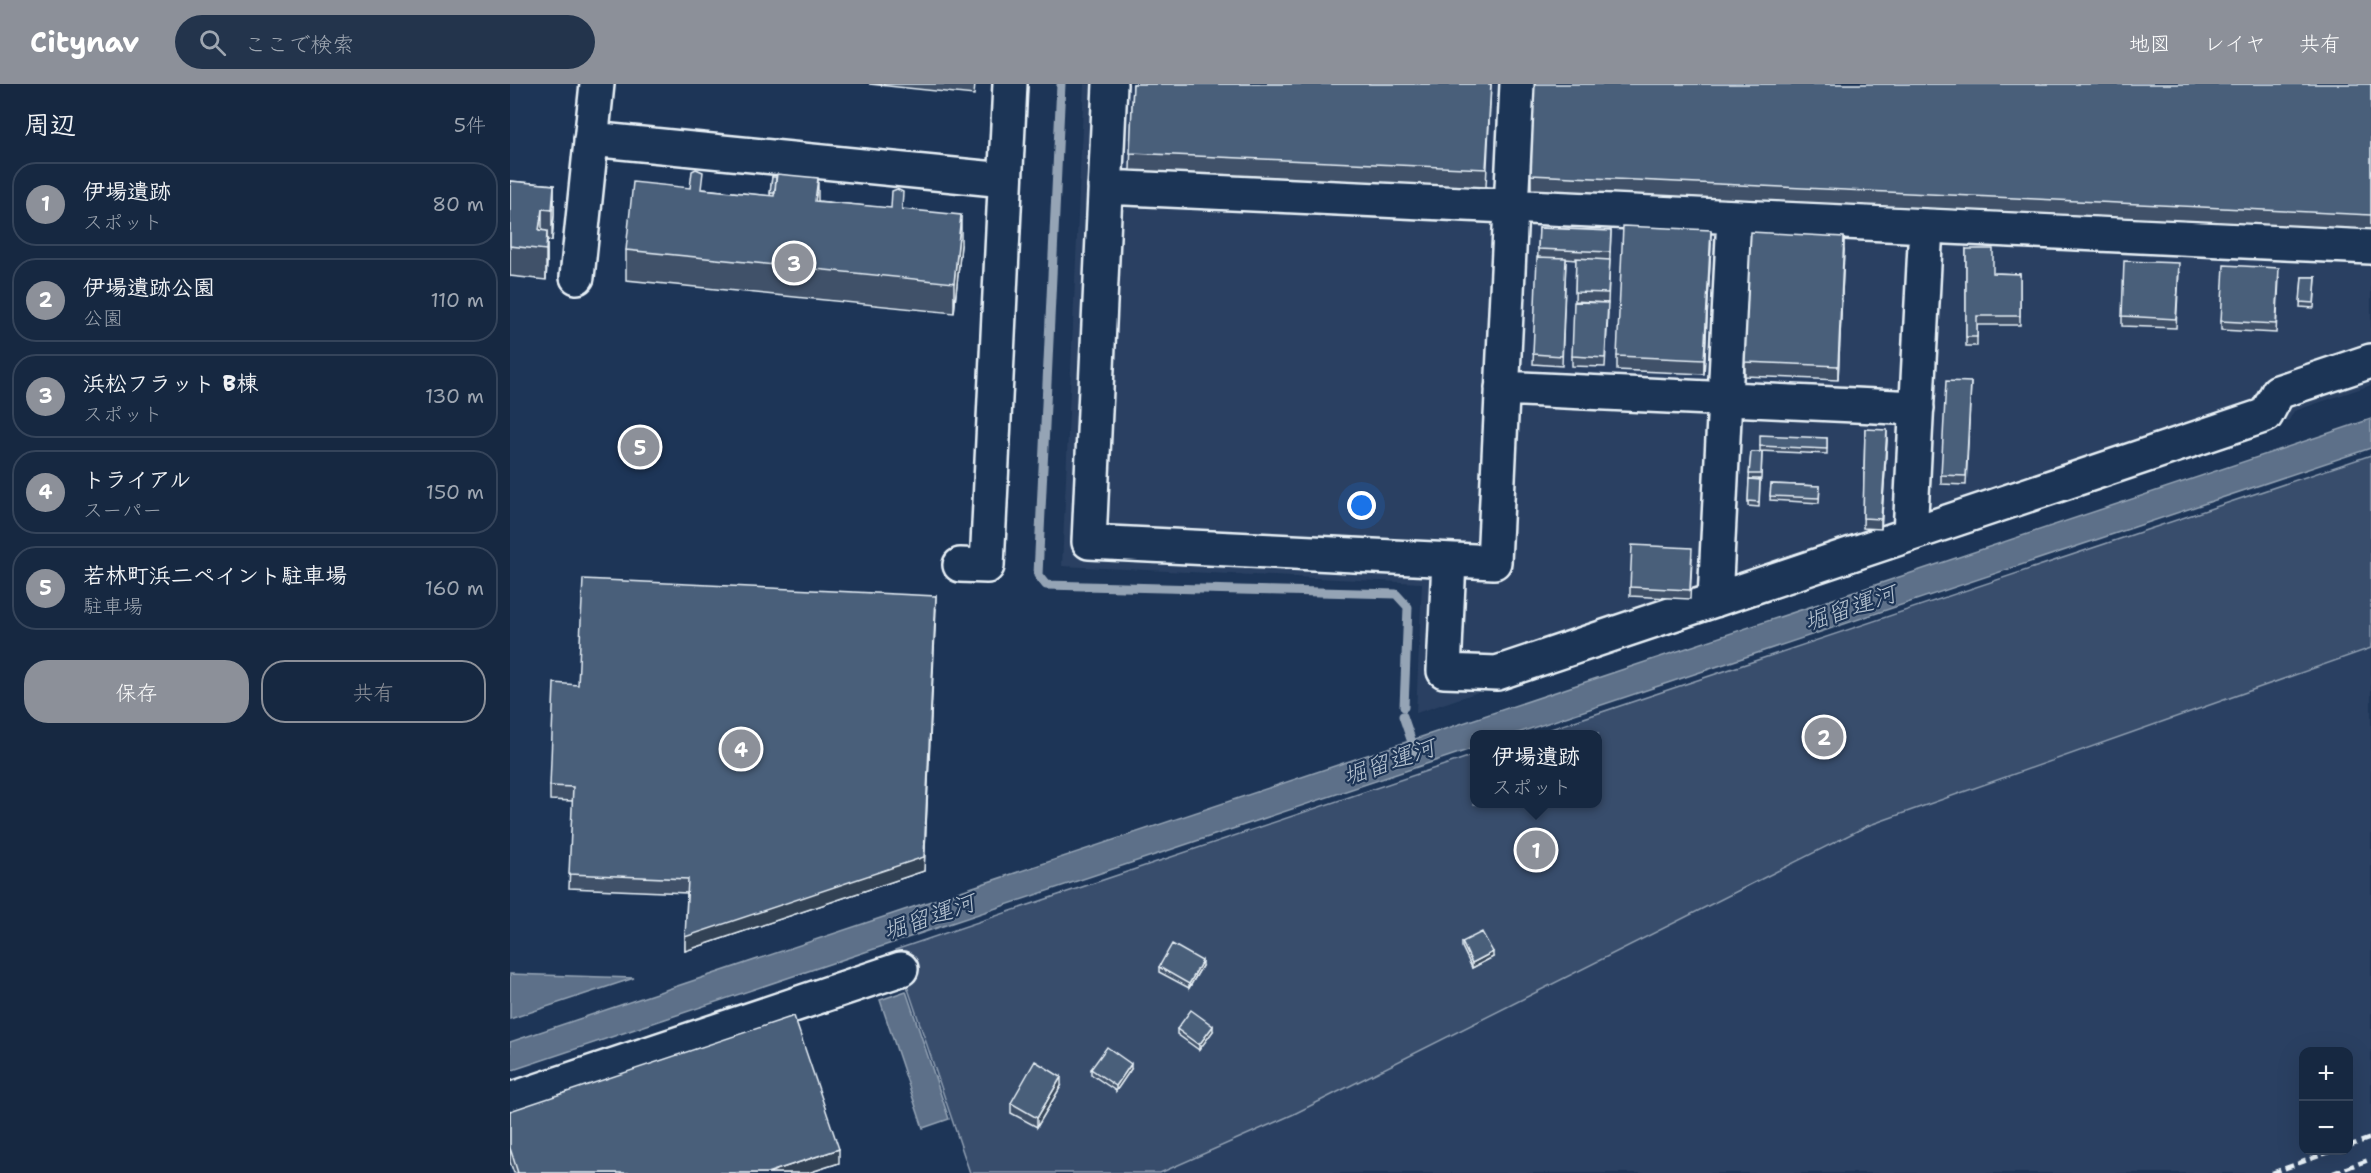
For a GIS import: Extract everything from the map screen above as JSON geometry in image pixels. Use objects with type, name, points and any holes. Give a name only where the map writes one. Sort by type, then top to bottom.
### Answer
[{"type":"street","points":[[577,277],[597,84]]},
{"type":"street","points":[[960,565],[987,566],[1010,84]]},
{"type":"street","points":[[1110,84],[1089,542],[1494,562],[1517,84]]},
{"type":"street","points":[[591,139],[1005,180]]},
{"type":"street","points":[[1105,187],[2371,247]]},
{"type":"street","points":[[1715,600],[1734,217]]},
{"type":"street","points":[[1910,534],[1926,226]]},
{"type":"street","points":[[1449,560],[1444,671],[1497,673],[2266,415],[2278,392],[2371,361]]},
{"type":"street","points":[[1502,388],[1917,408]]},
{"type":"street","points":[[510,1100],[901,969]]},
{"type":"shaded area","points":[[1084,84],[2371,84],[2371,385],[2294,411],[2289,420],[1416,713],[1422,583],[1062,566]]},
{"type":"shaded area","points":[[2371,455],[2371,648],[1867,826],[1294,1114],[1160,1173],[970,1173],[895,950],[1470,756],[1470,808],[1602,808],[1602,730],[1548,730]]},
{"type":"shaded area","points":[[2371,648],[2371,1173],[1160,1173],[1294,1114],[1867,826]]},
{"type":"water","name":"堀留運河","points":[[2371,419],[2371,448],[1527,730],[1470,730],[1470,749],[510,1071],[510,1042]]},
{"type":"water","points":[[510,974],[634,978],[510,1019]]},
{"type":"water","points":[[906,991],[949,1119],[923,1128],[880,1000]]},
{"type":"building","points":[[1133,84],[1491,84],[1486,169],[1130,153]]},
{"type":"building","points":[[1535,84],[2371,84],[2371,215],[1531,175]]},
{"type":"building","points":[[696,169],[703,172],[701,189],[774,196],[777,174],[818,178],[815,201],[891,208],[892,191],[897,189],[903,192],[902,209],[961,215],[954,283],[626,250],[633,182],[690,188],[692,171]]},
{"type":"building","points":[[772,177],[776,177],[775,193],[770,193]]},
{"type":"building","points":[[510,181],[554,185],[552,210],[542,209],[539,230],[547,231],[546,250],[510,246]]},
{"type":"building","points":[[1623,226],[1711,230],[1704,360],[1617,356]]},
{"type":"building","points":[[1539,228],[1611,231],[1610,252],[1538,249]]},
{"type":"building","points":[[1751,232],[1844,237],[1838,366],[1745,362]]},
{"type":"building","points":[[1966,249],[1993,249],[1993,273],[2020,274],[2020,316],[1977,316],[1977,337],[1966,337]]},
{"type":"building","points":[[1537,257],[1566,258],[1562,356],[1533,354]]},
{"type":"building","points":[[1576,258],[1610,260],[1608,293],[1575,292]]},
{"type":"building","points":[[2124,261],[2179,263],[2176,319],[2122,316]]},
{"type":"building","points":[[2224,265],[2279,268],[2276,324],[2221,321]]},
{"type":"building","points":[[2302,277],[2316,277],[2314,303],[2300,302]]},
{"type":"building","points":[[1574,302],[1608,303],[1605,358],[1572,356]]},
{"type":"building","points":[[1946,381],[1971,382],[1966,476],[1941,475]]},
{"type":"building","points":[[1865,429],[1887,430],[1881,519],[1863,518]]},
{"type":"building","points":[[1760,435],[1827,438],[1827,449],[1760,446]]},
{"type":"building","points":[[1751,452],[1762,452],[1761,474],[1749,474]]},
{"type":"building","points":[[1749,479],[1760,480],[1759,502],[1748,501]]},
{"type":"building","points":[[1771,484],[1820,486],[1819,498],[1770,496]]},
{"type":"building","points":[[1632,545],[1692,548],[1690,590],[1630,587]]},
{"type":"building","points":[[583,579],[936,596],[924,857],[685,937],[688,879],[569,874],[573,787],[550,786],[554,683],[578,685]]},
{"type":"building","points":[[1482,932],[1493,952],[1472,963],[1462,942]]},
{"type":"building","points":[[1172,944],[1202,961],[1189,984],[1159,967]]},
{"type":"building","points":[[1191,1010],[1213,1026],[1199,1045],[1177,1029]]},
{"type":"building","points":[[794,1016],[839,1149],[767,1173],[518,1173],[510,1148],[510,1111]]},
{"type":"building","points":[[1107,1047],[1131,1064],[1116,1086],[1091,1069]]},
{"type":"building","points":[[1035,1061],[1061,1077],[1037,1118],[1011,1103]]},
{"type":"waterway","points":[[1061,84],[1038,575],[1046,585],[1396,594],[1408,607],[1404,707]]},
{"type":"waterway","name":"堀留運河","points":[[1403,716],[1415,751]]},
{"type":"railway","points":[[2353,1144],[2371,1138]]},
{"type":"railway","points":[[2272,1173],[2321,1155]]},
{"type":"railway","points":[[2333,1173],[2371,1159]]},
{"type":"place","name":"浜松フラット B棟","points":[[794,263]]},
{"type":"place","name":"若林町浜二ペイント駐車場","points":[[640,447]]},
{"type":"place","name":"伊場遺跡公園","points":[[1824,737]]},
{"type":"place","name":"トライアル","points":[[741,749]]},
{"type":"place","name":"伊場遺跡","points":[[1536,850]]}]
